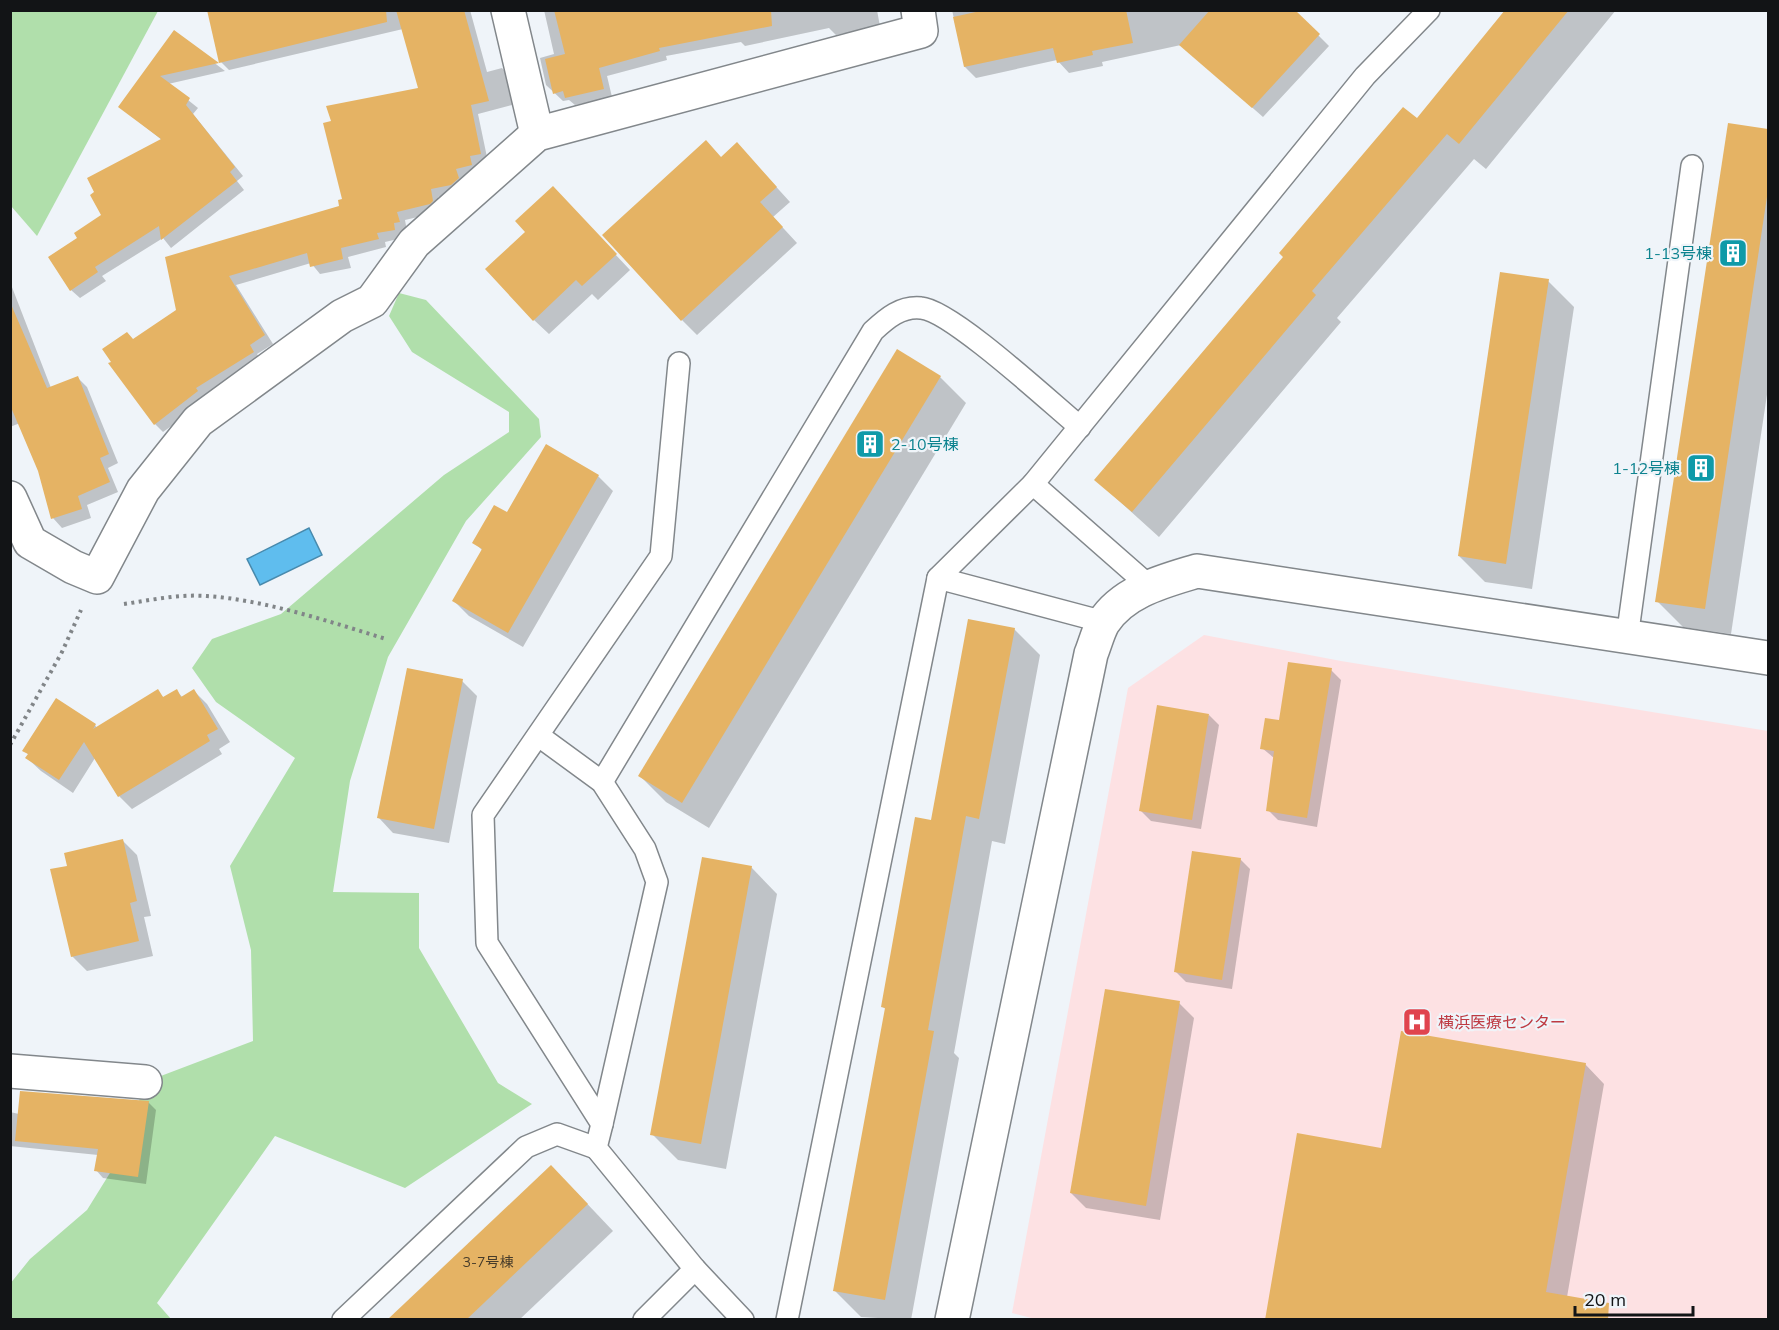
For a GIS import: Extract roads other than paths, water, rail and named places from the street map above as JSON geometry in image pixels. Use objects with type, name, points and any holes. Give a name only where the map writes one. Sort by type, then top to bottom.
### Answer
[{"type":"street","points":[[508,10],[537,134]]},
{"type":"street","points":[[10,498],[30,542],[73,567],[97,577],[143,490],[198,421],[342,316],[372,301],[414,243],[537,134],[921,31],[918,10]]},
{"type":"street","points":[[952,1320],[1090,654],[1104,621],[1122,604],[1148,585],[1197,571],[1768,658]]},
{"type":"street","points":[[10,1071],[145,1082]]},
{"type":"lane","points":[[787,1320],[938,578],[1033,484],[1365,76],[1429,10]]},
{"type":"lane","points":[[1627,638],[1692,166]]},
{"type":"lane","points":[[602,782],[873,331],[894,312],[922,308],[950,319],[1080,427]]},
{"type":"lane","points":[[602,1124],[487,944],[483,815],[661,556],[679,363]]},
{"type":"lane","points":[[1033,484],[1148,585]]},
{"type":"lane","points":[[938,578],[1104,621]]},
{"type":"lane","points":[[539,736],[602,782],[645,849],[657,882],[596,1148]]},
{"type":"lane","points":[[344,1320],[526,1147],[557,1134],[596,1148],[695,1269],[742,1320]]},
{"type":"lane","points":[[644,1320],[695,1269]]},
{"type":"water","points":[[309,528],[322,555],[260,585],[247,559]]},
{"type":"place","name":"1-13号棟","points":[[1733,253]]},
{"type":"place","name":"2-10号棟","points":[[870,444]]},
{"type":"place","name":"1-12号棟","points":[[1701,468]]},
{"type":"place","name":"横浜医療センター","points":[[1417,1022]]}]
